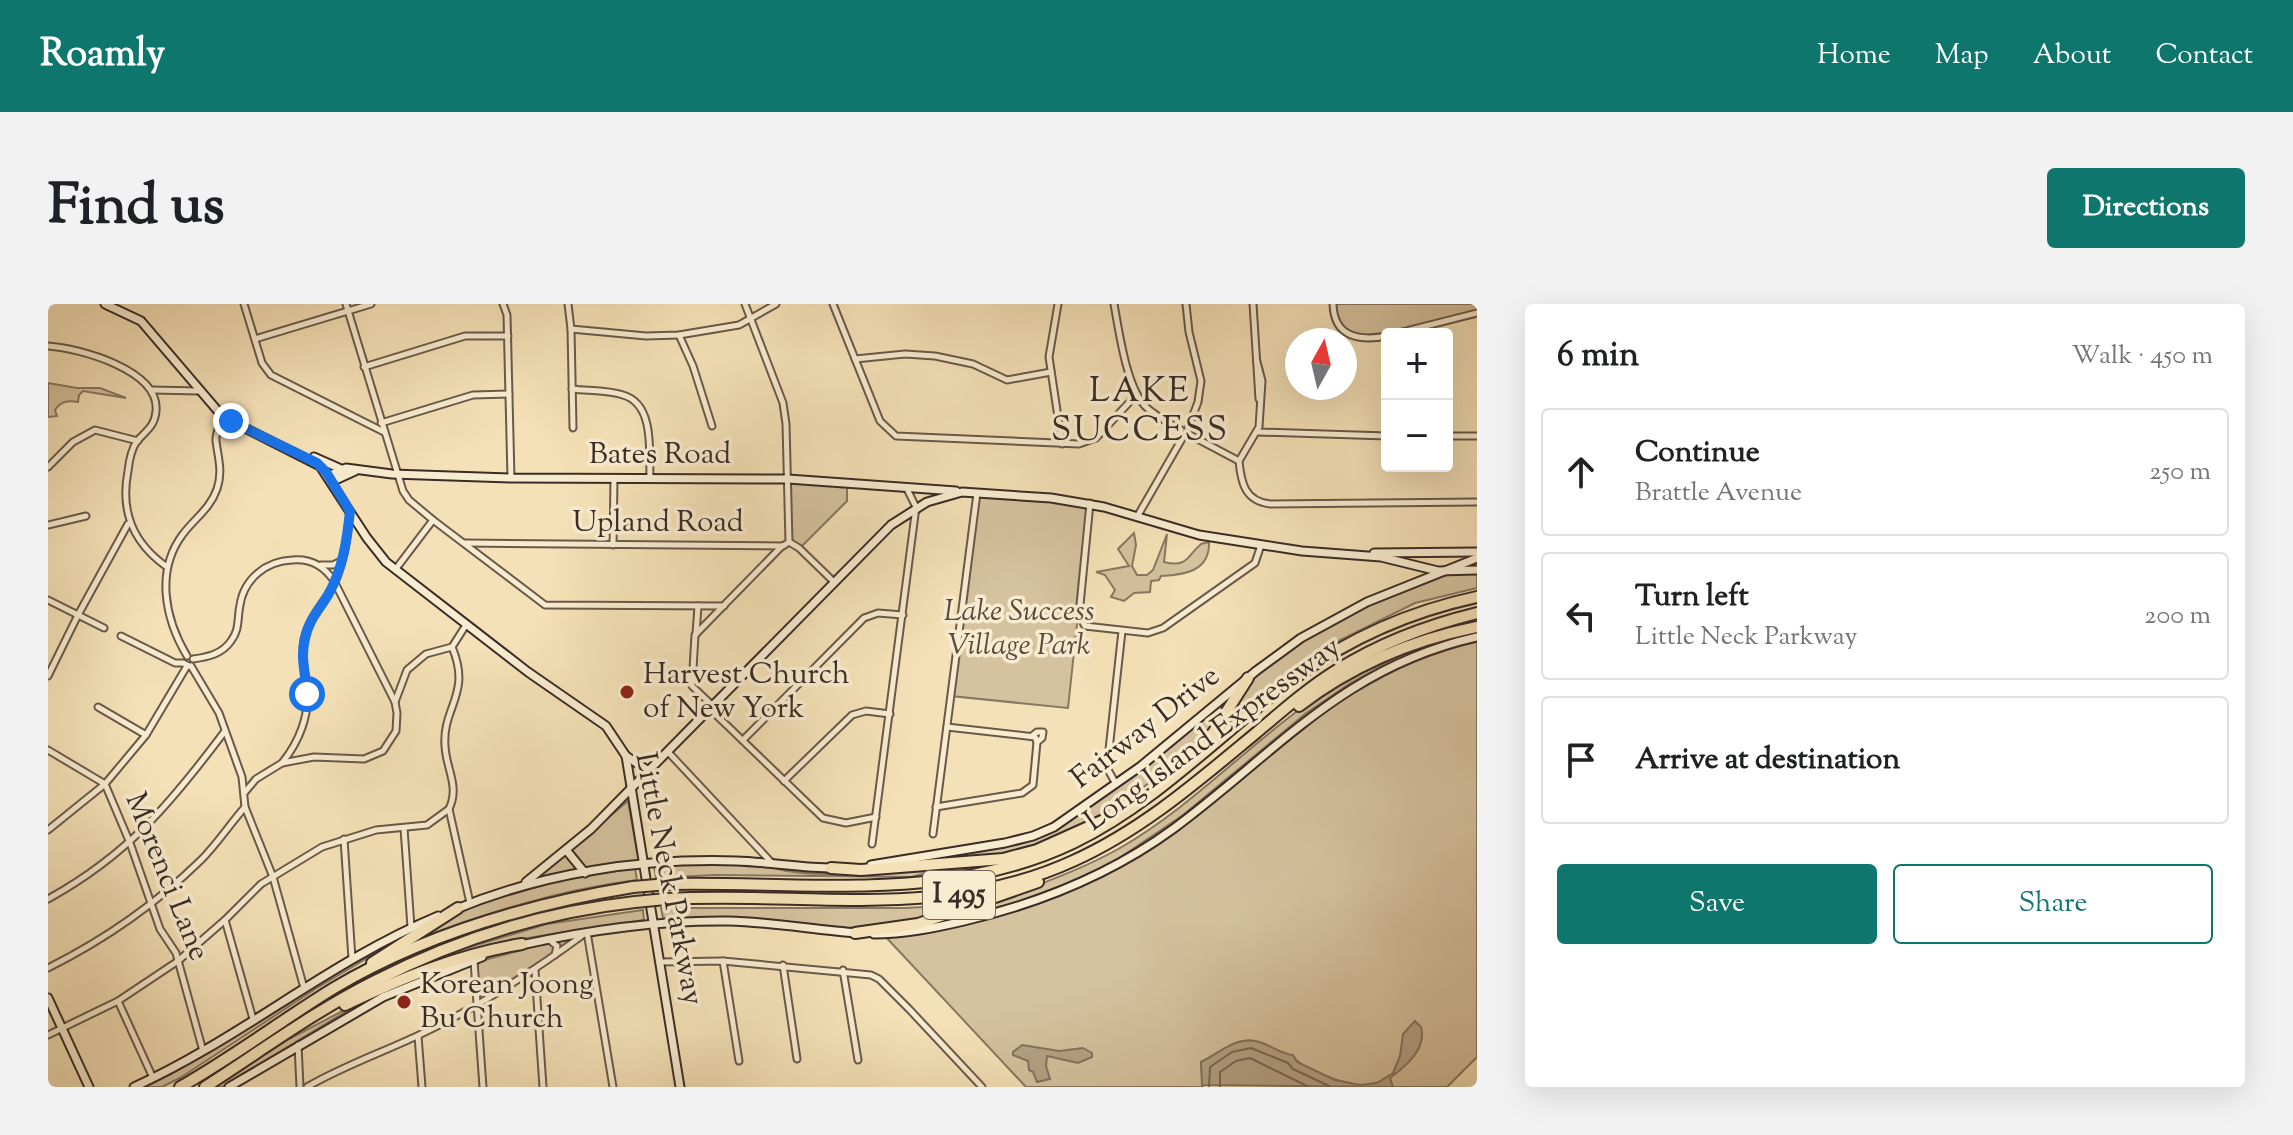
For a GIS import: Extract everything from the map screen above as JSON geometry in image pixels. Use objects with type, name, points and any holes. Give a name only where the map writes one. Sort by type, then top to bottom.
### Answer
[{"type":"highway","name":"Long Island Expressway","points":[[180,1087],[334,988],[399,955],[476,925],[565,899],[668,884],[870,886],[945,882],[1009,867],[1053,852],[1136,807],[1326,657],[1392,623],[1477,597]]},
{"type":"highway","name":"Long Island Expressway","points":[[205,1087],[272,1042],[373,982],[437,952],[537,919],[598,906],[666,899],[926,899],[998,887],[1070,863],[1152,817],[1306,692],[1354,661],[1413,633],[1477,613]]},
{"type":"highway","points":[[1247,740],[1275,726],[1319,692],[1360,668],[1413,645],[1477,627]]},
{"type":"highway","points":[[1165,784],[1213,733],[1248,678]]},
{"type":"highway","points":[[826,868],[861,870],[1014,857],[1048,846],[1136,807]]},
{"type":"highway","points":[[855,933],[924,922],[1039,882],[1070,863]]},
{"type":"highway","points":[[334,988],[458,908]]},
{"type":"highway","points":[[272,1042],[404,977],[488,949],[522,944]]},
{"type":"main road","name":"Little Neck Parkway","points":[[105,304],[115,306],[141,321],[223,417],[320,466],[367,538],[395,570],[602,723],[614,736],[626,756],[680,1087]]},
{"type":"main road","name":"Bates Road","points":[[305,456],[318,458],[341,469],[397,474],[511,478],[788,479],[1090,503],[1199,535],[1347,554]]},
{"type":"main road","points":[[330,479],[341,469]]},
{"type":"main road","name":"Bates Road","points":[[330,479],[358,471]]},
{"type":"main road","points":[[134,1087],[203,1051],[352,959],[411,927],[518,887],[567,851],[650,772],[891,525],[916,507],[962,492]]},
{"type":"main road","points":[[1347,554],[1477,555]]},
{"type":"main road","points":[[1347,554],[1381,557],[1442,572],[1477,570]]},
{"type":"main road","name":"Fairway Drive","points":[[518,887],[643,863],[707,860],[826,868],[877,864],[1024,839],[1059,824],[1116,784],[1248,678],[1318,628],[1367,602],[1477,555]]},
{"type":"main road","points":[[1409,585],[1413,573],[1410,564]]},
{"type":"main road","points":[[229,1087],[383,997],[522,944],[654,924],[731,921],[855,933],[919,931],[1044,898],[1096,876],[1174,828],[1304,721],[1349,689],[1416,656],[1477,637]]},
{"type":"main road","points":[[626,756],[650,772]]},
{"type":"main road","points":[[567,851],[585,873]]},
{"type":"main road","points":[[48,998],[89,1087]]},
{"type":"street","points":[[244,304],[262,363],[271,375],[384,432]]},
{"type":"street","points":[[255,339],[347,308],[371,304]]},
{"type":"street","points":[[503,304],[508,336],[511,478]]},
{"type":"street","points":[[568,304],[573,428]]},
{"type":"street","points":[[695,635],[786,544],[788,479],[783,403],[745,304]]},
{"type":"street","points":[[571,329],[646,336],[679,335],[731,327],[776,304]]},
{"type":"street","points":[[833,304],[880,421],[896,436],[1079,444],[1096,438],[1137,394]]},
{"type":"street","points":[[1058,304],[1051,336],[1051,372],[1062,444]]},
{"type":"street","points":[[1114,304],[1137,394],[1153,413],[1239,461]]},
{"type":"street","points":[[1137,517],[1186,432],[1198,402],[1201,381],[1189,332],[1186,304]]},
{"type":"street","points":[[1253,304],[1260,403],[1258,432],[1249,441],[1239,461],[1246,492],[1253,499],[1264,503],[1477,502]]},
{"type":"street","points":[[1333,304],[1337,321],[1351,336],[1365,340],[1381,337]]},
{"type":"street","points":[[347,308],[405,495],[433,520],[545,605],[724,606]]},
{"type":"street","points":[[1418,328],[1477,313]]},
{"type":"street","points":[[679,335],[693,366],[712,426]]},
{"type":"street","points":[[364,367],[465,336],[508,336]]},
{"type":"street","points":[[48,346],[110,362],[140,378],[152,390],[156,405],[154,421],[138,441],[127,474],[125,499],[129,523],[141,545],[167,567]]},
{"type":"street","points":[[855,359],[905,354],[935,356],[973,364],[1007,380],[1051,372]]},
{"type":"street","points":[[572,389],[622,395],[640,406],[647,425],[650,479]]},
{"type":"street","points":[[152,390],[200,391]]},
{"type":"street","points":[[381,423],[473,395],[509,394]]},
{"type":"street","points":[[361,421],[373,418],[377,408]]},
{"type":"street","points":[[223,417],[215,438],[221,462],[216,492],[208,506],[182,535],[167,567],[169,613],[188,662],[205,686],[242,777],[245,807],[273,877],[304,988]]},
{"type":"street","points":[[48,467],[73,442],[95,430],[138,441]]},
{"type":"street","points":[[1258,432],[1381,436]]},
{"type":"street","points":[[1453,436],[1477,436]]},
{"type":"street","points":[[613,545],[614,479]]},
{"type":"street","points":[[872,844],[916,507],[906,487]]},
{"type":"street","points":[[933,834],[977,493]]},
{"type":"street","points":[[1090,503],[1079,617],[1085,626],[1148,633],[1163,628],[1255,563],[1261,545]]},
{"type":"street","points":[[282,763],[303,726],[307,705],[302,665],[305,636],[342,561],[350,511]]},
{"type":"street","points":[[48,525],[86,516]]},
{"type":"street","points":[[395,570],[433,520]]},
{"type":"street","points":[[49,676],[78,615],[129,523]]},
{"type":"street","points":[[347,539],[358,534],[367,538]]},
{"type":"street","name":"Upland Road","points":[[464,543],[786,544],[799,548],[835,583]]},
{"type":"street","points":[[121,636],[175,663],[218,653],[233,638],[239,624],[244,591],[261,570],[283,561],[301,559],[333,565],[342,561]]},
{"type":"street","points":[[245,793],[256,779],[282,763],[334,757],[364,759],[376,755],[389,744],[396,731],[395,702],[334,581],[315,563]]},
{"type":"street","points":[[327,595],[343,598]]},
{"type":"street","points":[[48,600],[104,628]]},
{"type":"street","points":[[698,606],[691,678],[694,689],[814,811],[831,821],[846,823],[876,817]]},
{"type":"street","points":[[743,740],[864,618],[878,613],[903,615]]},
{"type":"street","points":[[466,625],[452,647],[459,680],[445,741],[454,788],[449,809],[470,903]]},
{"type":"street","points":[[1116,784],[1107,768],[1122,631]]},
{"type":"street","points":[[395,702],[407,670],[420,657],[452,647]]},
{"type":"street","points":[[48,830],[105,784],[146,735],[188,662]]},
{"type":"street","points":[[665,677],[691,678]]},
{"type":"street","points":[[387,687],[400,686]]},
{"type":"street","points":[[98,707],[146,735]]},
{"type":"street","points":[[784,781],[852,715],[866,711],[890,714]]},
{"type":"street","points":[[936,807],[1026,792],[1033,785],[1037,742],[1032,736],[947,727]]},
{"type":"street","points":[[48,899],[73,885],[130,843],[176,795],[225,731]]},
{"type":"street","points":[[215,744],[230,745]]},
{"type":"street","points":[[292,749],[299,759]]},
{"type":"street","name":"Morenci Lane","points":[[49,752],[105,784],[130,843],[160,929],[176,953],[203,1051]]},
{"type":"street","points":[[669,753],[771,862]]},
{"type":"street","points":[[242,777],[256,779]]},
{"type":"street","points":[[48,968],[83,950],[150,905],[203,858],[245,807]]},
{"type":"street","points":[[48,1035],[118,1001],[178,961],[261,884],[322,847],[376,830],[427,825],[449,809]]},
{"type":"street","points":[[234,819],[250,819]]},
{"type":"street","points":[[404,828],[411,927]]},
{"type":"street","points":[[344,839],[352,959]]},
{"type":"street","points":[[225,920],[253,1019]]},
{"type":"street","points":[[307,1087],[342,1067],[418,1036],[477,1006],[535,970],[587,932],[613,1087]]},
{"type":"street","points":[[548,939],[557,946],[554,956]]},
{"type":"street","points":[[474,960],[483,1087]]},
{"type":"street","points":[[660,962],[723,961],[871,975],[909,1009],[982,1087]]},
{"type":"street","points":[[723,961],[739,1061]]},
{"type":"street","points":[[783,965],[797,1059]]},
{"type":"street","points":[[535,970],[543,1087]]},
{"type":"street","points":[[843,970],[858,1060]]},
{"type":"street","points":[[118,1001],[153,1078]]},
{"type":"street","points":[[418,1036],[422,1087]]},
{"type":"street","points":[[298,1045],[300,1087]]},
{"type":"green space","points":[[1333,304],[1477,304],[1477,313],[1415,328],[1381,328],[1381,336],[1365,340],[1357,336],[1357,328],[1341,327]]},
{"type":"green space","points":[[48,383],[100,388],[126,398],[83,391],[78,402],[62,403],[55,410],[57,416],[48,417]]},
{"type":"green space","points":[[789,480],[847,484],[847,501],[801,547],[789,541]]},
{"type":"green space","name":"Lake Success Village Park","points":[[978,493],[1090,503],[1068,708],[951,696]]},
{"type":"green space","points":[[1134,533],[1136,545],[1132,566],[1137,575],[1147,575],[1153,570],[1167,534],[1164,562],[1183,562],[1201,544],[1209,542],[1208,552],[1201,565],[1194,570],[1161,576],[1159,580],[1151,581],[1150,592],[1134,593],[1124,601],[1111,597],[1115,590],[1105,575],[1096,572],[1129,566],[1118,549]]},
{"type":"green space","points":[[1477,572],[1477,588],[1415,603],[1324,648],[1223,724],[1257,673],[1308,636],[1354,611],[1441,575]]},
{"type":"green space","points":[[1477,632],[1385,664],[1349,684],[1305,714],[1183,815],[1112,863],[1062,887],[1015,904],[969,912],[1096,861],[1145,833],[1304,706],[1344,680],[1409,651]]},
{"type":"green space","points":[[1477,639],[1477,1057],[1447,1087],[1393,1087],[1385,1080],[1366,1085],[1352,1084],[1313,1071],[1293,1056],[1262,1043],[1245,1041],[1230,1045],[1201,1062],[1203,1087],[1026,1087],[884,935],[1029,905],[1153,844],[1317,712],[1395,666]]},
{"type":"green space","points":[[1230,696],[1219,718],[1174,764],[1144,787],[1081,826],[1016,853],[919,861],[1019,844],[1048,834],[1145,767]]},
{"type":"green space","points":[[628,801],[639,862],[543,878],[540,875]]},
{"type":"green space","points":[[687,863],[767,865],[785,871],[840,874],[982,865],[912,877],[714,875],[656,878],[654,866]]},
{"type":"green space","points":[[635,868],[637,880],[522,904],[412,942],[468,907],[561,880]]},
{"type":"green space","points":[[960,905],[916,920],[845,928],[762,919],[663,918],[661,908],[905,908]]},
{"type":"green space","points":[[643,910],[644,920],[501,942],[427,963],[547,924]]},
{"type":"green space","points":[[415,930],[317,988],[180,1078],[162,1087],[144,1087],[171,1074],[349,966]]},
{"type":"green space","points":[[578,937],[480,1000],[477,962]]},
{"type":"green space","points":[[373,995],[222,1087],[214,1087],[289,1039]]},
{"type":"water","points":[[1415,1021],[1421,1027],[1421,1043],[1408,1062],[1390,1078],[1393,1087],[1202,1085],[1201,1062],[1230,1045],[1245,1041],[1262,1043],[1293,1055],[1297,1062],[1335,1080],[1360,1085],[1377,1083],[1393,1073],[1400,1056],[1403,1034]]},
{"type":"water","points":[[1022,1045],[1059,1051],[1083,1048],[1092,1053],[1092,1057],[1078,1063],[1047,1056],[1050,1079],[1037,1082],[1029,1070],[1028,1061],[1013,1055]]},
{"type":"place","name":"Harvest Church of New York","points":[[627,692]]},
{"type":"place","name":"Korean Joong Bu Church","points":[[404,1002]]},
{"type":"district","name":"LAKE SUCCESS","points":[[1140,412]]},
{"type":"route","points":[[231,421],[317,463],[350,511],[342,561],[305,636],[302,665],[307,694]]}]
